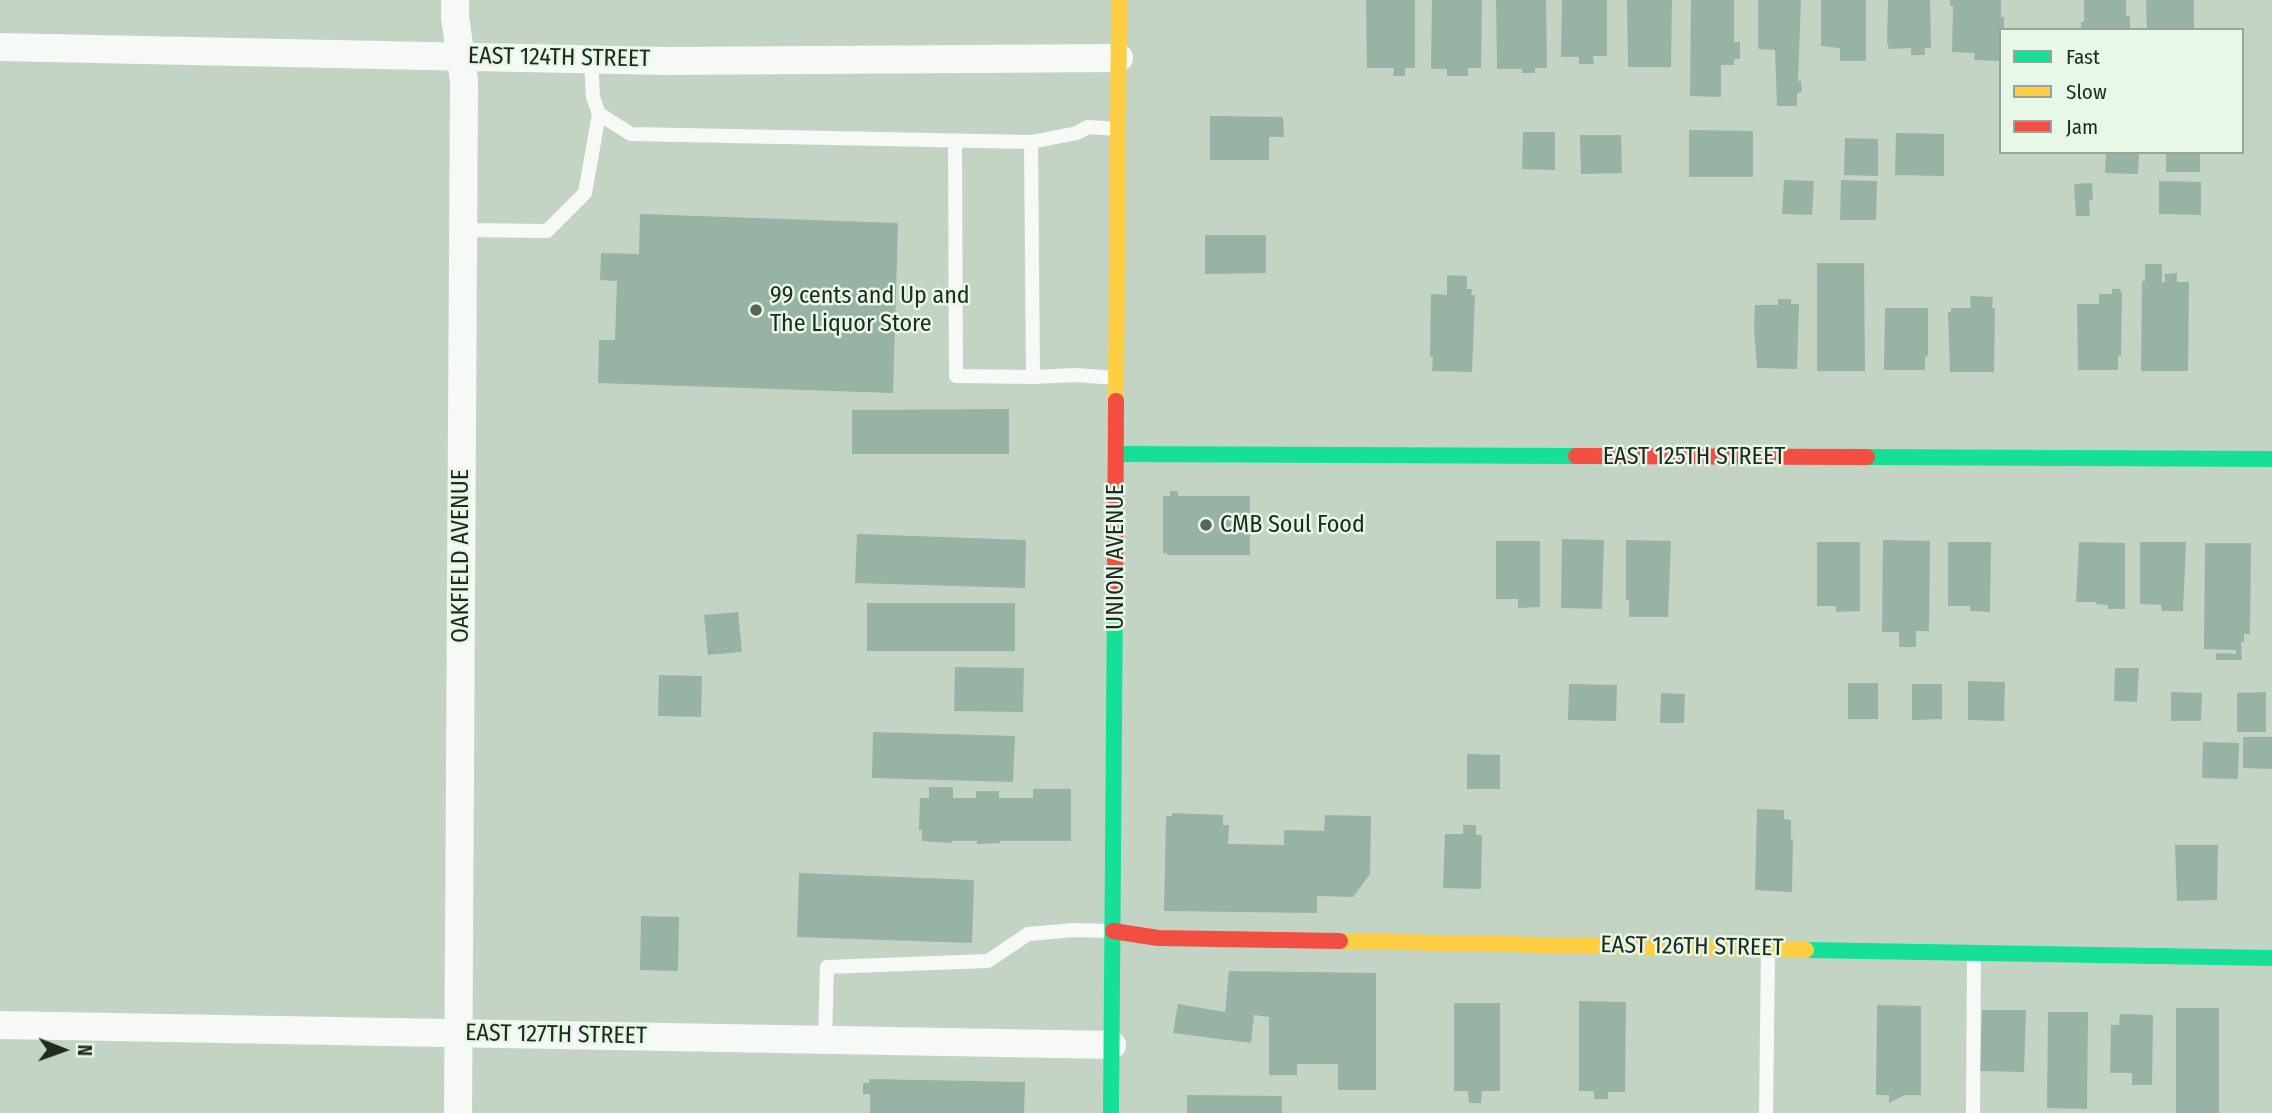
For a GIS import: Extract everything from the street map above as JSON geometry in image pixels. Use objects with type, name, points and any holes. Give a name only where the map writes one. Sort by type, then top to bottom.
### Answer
[{"type":"street","name":"OAKFIELD AVENUE","points":[[455,0],[464,80],[458,1113]]},
{"type":"street","name":"UNION AVENUE","points":[[1111,1113],[1119,0]]},
{"type":"street","name":"EAST 124TH STREET","points":[[0,47],[666,61],[1119,58]]},
{"type":"street","name":"EAST 125TH STREET","points":[[1116,454],[2272,459]]},
{"type":"street","name":"EAST 126TH STREET","points":[[1113,931],[1158,938],[2272,957]]},
{"type":"street","name":"EAST 127TH STREET","points":[[0,1025],[1112,1045]]},
{"type":"lane","points":[[464,230],[547,231],[585,193],[598,114],[593,97],[591,59]]},
{"type":"lane","points":[[598,114],[631,134],[1031,142],[1088,127],[1118,129]]},
{"type":"lane","points":[[955,142],[956,376],[1117,378]]},
{"type":"lane","points":[[1031,142],[1033,377]]},
{"type":"lane","points":[[825,1040],[827,967],[988,961],[1028,934],[1075,930],[1113,931]]},
{"type":"lane","points":[[1766,1113],[1768,949]]},
{"type":"lane","points":[[1973,1113],[1974,952]]},
{"type":"building","points":[[1366,0],[1415,0],[1415,68],[1405,68],[1405,76],[1393,76],[1394,68],[1367,68]]},
{"type":"building","points":[[1432,0],[1482,0],[1481,68],[1468,68],[1468,76],[1447,76],[1447,69],[1431,69]]},
{"type":"building","points":[[1496,0],[1546,0],[1547,68],[1535,68],[1535,73],[1522,73],[1522,69],[1497,69]]},
{"type":"building","points":[[1562,0],[1607,0],[1607,56],[1593,56],[1594,64],[1579,64],[1579,57],[1561,57]]},
{"type":"building","points":[[1627,0],[1672,0],[1671,67],[1628,67]]},
{"type":"building","points":[[1691,0],[1734,0],[1734,42],[1740,42],[1740,59],[1734,59],[1734,65],[1721,65],[1721,97],[1690,96]]},
{"type":"building","points":[[1758,0],[1801,0],[1798,81],[1801,81],[1802,92],[1797,93],[1797,106],[1777,106],[1775,50],[1758,47]]},
{"type":"building","points":[[1821,0],[1866,0],[1866,61],[1840,61],[1840,48],[1821,46]]},
{"type":"building","points":[[1888,0],[1930,0],[1931,48],[1925,48],[1925,55],[1911,55],[1911,48],[1889,49]]},
{"type":"building","points":[[1950,0],[2001,0],[2004,28],[1999,28],[1999,61],[1974,60],[1975,53],[1952,52],[1953,6],[1950,6]]},
{"type":"building","points":[[2084,0],[2126,0],[2126,16],[2130,16],[2130,28],[2081,28],[2081,22],[2084,22]]},
{"type":"building","points":[[2146,0],[2194,0],[2194,28],[2147,28]]},
{"type":"building","points":[[1210,116],[1283,117],[1284,137],[1269,137],[1269,160],[1210,160]]},
{"type":"building","points":[[1689,130],[1753,131],[1753,177],[1689,177]]},
{"type":"building","points":[[1523,132],[1555,132],[1555,170],[1522,169]]},
{"type":"building","points":[[1896,133],[1944,134],[1944,176],[1895,175]]},
{"type":"building","points":[[1580,135],[1621,135],[1622,173],[1581,174]]},
{"type":"building","points":[[1845,138],[1878,139],[1878,176],[1844,175]]},
{"type":"building","points":[[2106,154],[2139,154],[2138,174],[2105,173]]},
{"type":"building","points":[[2166,154],[2200,154],[2200,172],[2166,172]]},
{"type":"building","points":[[1784,180],[1814,181],[1812,215],[1782,214]]},
{"type":"building","points":[[1841,180],[1877,181],[1876,220],[1840,220]]},
{"type":"building","points":[[2159,181],[2201,182],[2201,215],[2159,214]]},
{"type":"building","points":[[2092,183],[2090,216],[2076,216],[2074,184]]},
{"type":"building","name":"99 cents and Up and The Liquor Store","points":[[640,214],[898,223],[893,393],[598,383],[599,340],[615,340],[617,281],[600,280],[601,253],[639,254]]},
{"type":"building","points":[[1205,235],[1266,235],[1266,273],[1205,274]]},
{"type":"building","points":[[1817,263],[1864,263],[1865,371],[1817,371]]},
{"type":"building","points":[[2145,264],[2162,264],[2162,282],[2165,282],[2165,274],[2177,273],[2177,282],[2189,282],[2188,371],[2141,371],[2142,281],[2145,281]]},
{"type":"building","points":[[1447,275],[1467,276],[1467,289],[1472,289],[1471,295],[1475,295],[1472,372],[1432,371],[1431,294],[1447,295]]},
{"type":"building","points":[[2112,289],[2120,289],[2122,294],[2121,356],[2118,356],[2118,370],[2078,370],[2077,304],[2099,304],[2099,294],[2112,294]]},
{"type":"building","points":[[1970,296],[1993,297],[1994,372],[1950,372],[1948,312],[1951,312],[1951,308],[1971,308]]},
{"type":"building","points":[[1778,299],[1791,299],[1791,304],[1799,304],[1797,369],[1757,368],[1755,305],[1778,305]]},
{"type":"building","points":[[1885,308],[1928,308],[1928,356],[1925,357],[1925,370],[1884,370]]},
{"type":"building","points":[[1009,409],[1009,454],[852,454],[852,410]]},
{"type":"building","name":"CMB Soul Food","points":[[1170,491],[1178,491],[1178,496],[1250,496],[1250,555],[1163,553],[1163,496],[1170,496]]},
{"type":"building","points":[[857,534],[1026,540],[1025,588],[855,583]]},
{"type":"building","points":[[1562,539],[1604,540],[1602,609],[1561,608]]},
{"type":"building","points":[[1626,540],[1671,541],[1668,617],[1629,617],[1629,600],[1626,600]]},
{"type":"building","points":[[1883,540],[1930,541],[1929,631],[1916,631],[1916,647],[1899,647],[1899,632],[1882,632]]},
{"type":"building","points":[[1496,541],[1540,541],[1540,607],[1518,608],[1518,599],[1496,599]]},
{"type":"building","points":[[1817,542],[1860,542],[1860,611],[1836,612],[1836,606],[1817,606]]},
{"type":"building","points":[[1948,542],[1991,542],[1990,612],[1970,611],[1970,606],[1948,606]]},
{"type":"building","points":[[2079,542],[2125,543],[2125,609],[2108,609],[2108,605],[2096,602],[2076,602]]},
{"type":"building","points":[[2140,542],[2186,542],[2183,611],[2162,611],[2161,605],[2140,604]]},
{"type":"building","points":[[2205,543],[2251,543],[2250,634],[2244,634],[2244,642],[2241,642],[2242,660],[2216,660],[2216,653],[2236,654],[2236,650],[2204,649]]},
{"type":"building","points":[[867,603],[1015,603],[1015,651],[867,651]]},
{"type":"building","points":[[738,612],[742,652],[708,655],[704,615]]},
{"type":"building","points":[[955,667],[1024,668],[1023,712],[954,711]]},
{"type":"building","points":[[2115,668],[2139,668],[2137,702],[2114,701]]},
{"type":"building","points":[[659,675],[702,676],[701,717],[658,716]]},
{"type":"building","points":[[1968,681],[2005,682],[2004,721],[1968,720]]},
{"type":"building","points":[[1848,683],[1878,683],[1878,719],[1848,719]]},
{"type":"building","points":[[1569,684],[1617,685],[1616,721],[1568,720]]},
{"type":"building","points":[[1912,684],[1942,684],[1942,719],[1912,720]]},
{"type":"building","points":[[2171,692],[2202,693],[2201,721],[2171,721]]},
{"type":"building","points":[[2266,692],[2266,732],[2237,732],[2237,693]]},
{"type":"building","points":[[1661,693],[1685,694],[1684,723],[1660,723]]},
{"type":"building","points":[[873,732],[1015,736],[1013,782],[872,778]]},
{"type":"building","points":[[2243,737],[2272,737],[2272,769],[2243,768]]},
{"type":"building","points":[[2203,742],[2239,743],[2238,779],[2202,778]]},
{"type":"building","points":[[1467,754],[1500,755],[1500,789],[1467,789]]},
{"type":"building","points":[[929,787],[953,787],[953,798],[976,798],[976,791],[999,791],[999,798],[1033,798],[1033,789],[1071,789],[1071,841],[1000,841],[977,844],[977,841],[922,841],[922,830],[919,830],[920,798],[929,798]]},
{"type":"building","points":[[1757,809],[1784,810],[1784,819],[1791,820],[1792,892],[1755,890]]},
{"type":"building","points":[[1172,813],[1223,815],[1223,825],[1229,825],[1228,844],[1284,845],[1284,830],[1324,831],[1325,815],[1371,816],[1370,874],[1353,897],[1317,896],[1317,913],[1164,911],[1166,816],[1172,816]]},
{"type":"building","points":[[1463,825],[1476,825],[1476,835],[1482,835],[1481,889],[1443,888],[1445,834],[1463,834]]},
{"type":"building","points":[[2175,845],[2218,845],[2217,900],[2177,901]]},
{"type":"building","points":[[799,873],[974,880],[972,943],[797,937]]},
{"type":"building","points":[[641,916],[679,917],[678,971],[640,970]]},
{"type":"building","points":[[1229,971],[1376,973],[1376,1090],[1338,1090],[1338,1064],[1297,1064],[1297,1075],[1269,1075],[1269,1017],[1254,1015],[1251,1043],[1173,1033],[1178,1004],[1225,1012]]},
{"type":"building","points":[[1579,1001],[1626,1002],[1625,1092],[1608,1092],[1608,1099],[1594,1099],[1594,1091],[1579,1091]]},
{"type":"building","points":[[1454,1003],[1500,1003],[1500,1091],[1482,1091],[1481,1103],[1469,1103],[1468,1091],[1454,1091]]},
{"type":"building","points":[[1877,1005],[1921,1006],[1921,1095],[1905,1095],[1889,1103],[1889,1095],[1876,1095]]},
{"type":"building","points":[[2176,1008],[2219,1008],[2219,1113],[2176,1113]]},
{"type":"building","points":[[1982,1010],[2026,1010],[2024,1072],[1980,1071]]},
{"type":"building","points":[[2048,1012],[2088,1012],[2087,1109],[2047,1108]]},
{"type":"building","points":[[2120,1014],[2153,1015],[2152,1085],[2132,1085],[2132,1073],[2110,1073],[2111,1025],[2119,1025]]},
{"type":"building","points":[[869,1079],[1025,1082],[1024,1113],[870,1113],[870,1094],[863,1094],[863,1083],[869,1083]]},
{"type":"building","points":[[1187,1095],[1282,1096],[1282,1113],[1187,1113]]},
{"type":"traffic: fast","points":[[1116,454],[1576,456]]},
{"type":"traffic: fast","points":[[1867,457],[2272,459]]},
{"type":"traffic: fast","points":[[1111,1113],[1115,593]]},
{"type":"traffic: fast","points":[[1806,950],[2272,958]]},
{"type":"traffic: slow","points":[[1116,401],[1119,0]]},
{"type":"traffic: slow","points":[[1340,941],[1806,950]]},
{"type":"traffic: jam","points":[[1115,593],[1116,401]]},
{"type":"traffic: jam","points":[[1576,456],[1867,457]]},
{"type":"traffic: jam","points":[[1113,931],[1158,938],[1340,941]]},
{"type":"place","name":"99 cents and Up and The Liquor Store","points":[[756,310]]},
{"type":"place","name":"CMB Soul Food","points":[[1206,525]]}]
